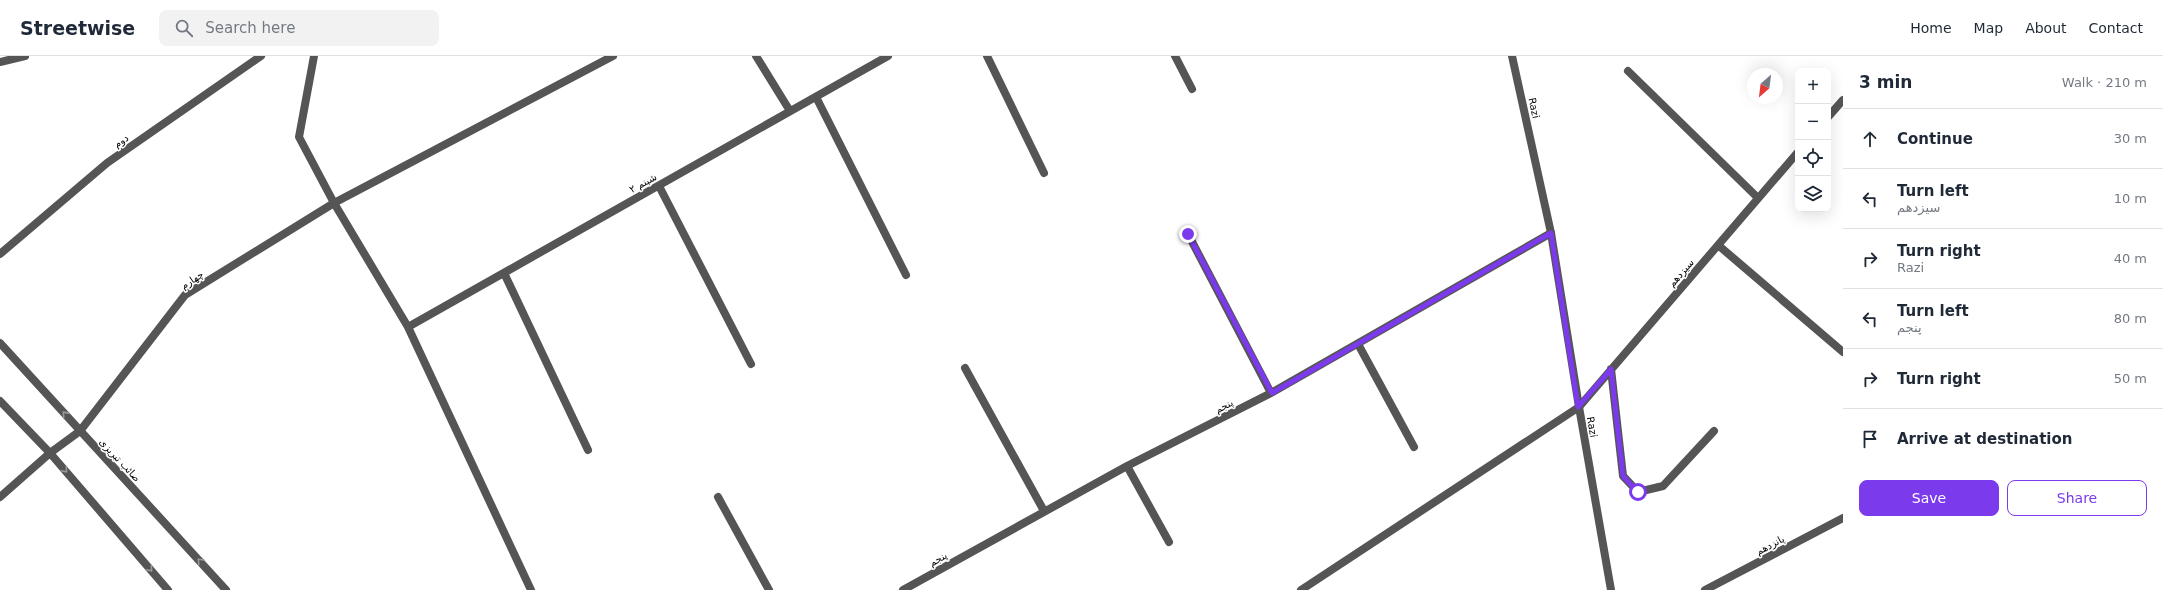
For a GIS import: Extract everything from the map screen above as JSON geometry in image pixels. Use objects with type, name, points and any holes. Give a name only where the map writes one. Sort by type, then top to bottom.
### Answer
[{"type":"street","points":[[0,62],[25,56]]},
{"type":"street","name":"دوم","points":[[0,254],[108,163],[262,56]]},
{"type":"street","points":[[314,56],[299,137],[334,203],[408,327],[531,590]]},
{"type":"street","name":"چهارم","points":[[0,497],[50,453],[80,431],[185,295],[334,203],[613,56]]},
{"type":"street","points":[[756,56],[790,111]]},
{"type":"street","name":"شبنم ۲","points":[[408,327],[888,56]]},
{"type":"street","points":[[987,56],[1044,173]]},
{"type":"street","points":[[1175,56],[1192,89]]},
{"type":"street","name":"Razi","points":[[1512,56],[1551,233],[1578,407],[1611,590]]},
{"type":"street","points":[[1628,71],[1758,198]]},
{"type":"street","points":[[816,97],[906,275]]},
{"type":"street","points":[[1831,114],[1843,100]]},
{"type":"street","name":"سیزدهم","points":[[1301,590],[1578,407],[1795,155]]},
{"type":"street","points":[[659,186],[751,364]]},
{"type":"street","name":"پنجم","points":[[903,590],[1127,466],[1272,393],[1551,233]]},
{"type":"street","points":[[1188,234],[1272,393]]},
{"type":"street","points":[[1718,245],[1843,352]]},
{"type":"street","points":[[504,273],[588,450]]},
{"type":"street","name":"صائب تبریزی","points":[[0,343],[226,590]]},
{"type":"street","points":[[1358,344],[1414,447]]},
{"type":"street","points":[[965,368],[1044,511]]},
{"type":"street","points":[[1611,369],[1623,476],[1638,492],[1663,486],[1714,431]]},
{"type":"street","points":[[0,401],[50,453],[168,590]]},
{"type":"street","points":[[1127,466],[1169,542]]},
{"type":"street","points":[[718,497],[769,590]]},
{"type":"street","name":"پانزدهم","points":[[1705,590],[1843,518]]},
{"type":"route","points":[[1188,234],[1272,393],[1551,233],[1578,407],[1611,369],[1623,476],[1638,492]]}]
